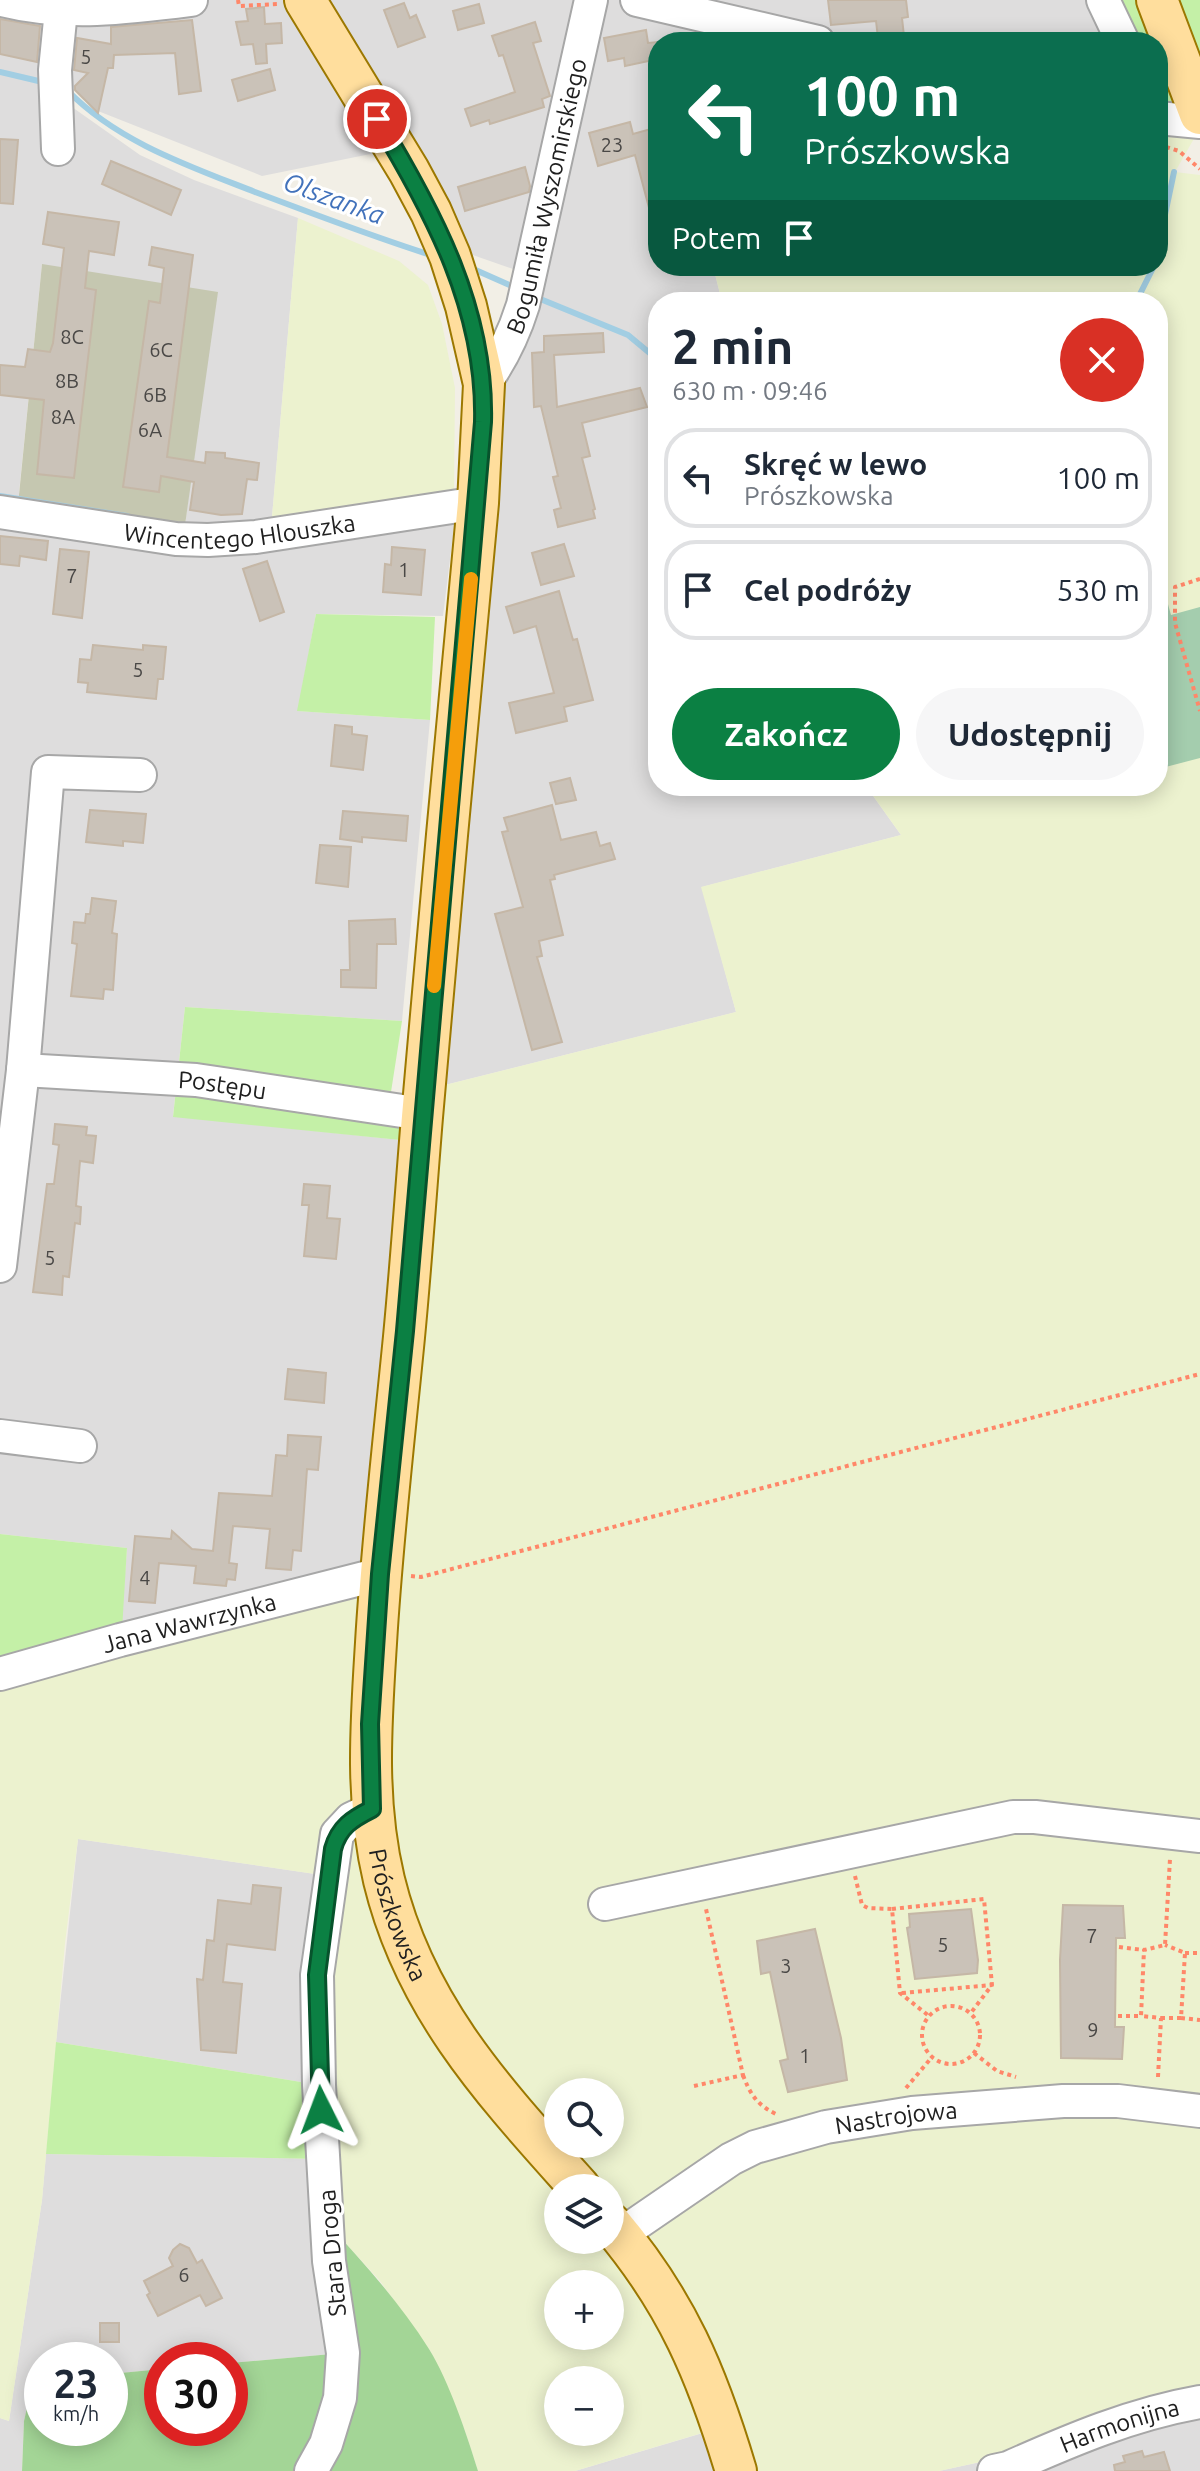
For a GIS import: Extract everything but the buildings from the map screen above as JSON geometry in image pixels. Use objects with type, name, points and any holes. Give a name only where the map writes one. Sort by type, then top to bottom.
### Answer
[{"type":"main road","points":[[1157,0],[1200,114]]},
{"type":"main road","name":"Prószkowska","points":[[292,2],[409,171],[431,212],[455,270],[484,384],[478,503],[405,1331],[380,1574],[370,1724],[372,1809],[384,1880],[415,1970],[435,2009],[504,2104],[567,2174]]},
{"type":"main road","points":[[624,2241],[671,2306],[692,2346],[715,2403],[736,2471]]},
{"type":"street","points":[[2,0],[61,10],[109,9],[191,0]]},
{"type":"street","name":"Bogumiła Wyszomirskiego","points":[[484,384],[501,360],[527,290],[591,0]]},
{"type":"street","points":[[637,0],[775,32]]},
{"type":"street","points":[[1103,0],[1118,32]]},
{"type":"street","points":[[58,149],[55,84],[61,10]]},
{"type":"street","points":[[1168,124],[1200,122]]},
{"type":"street","name":"Wincentego Hlouszka","points":[[0,512],[176,539],[208,540],[256,537],[478,503]]},
{"type":"street","points":[[0,1266],[23,1070],[48,772],[140,775]]},
{"type":"street","name":"Postępu","points":[[23,1070],[196,1080],[422,1114]]},
{"type":"street","points":[[0,1436],[80,1446]]},
{"type":"street","name":"Jana Wawrzynka","points":[[0,1674],[380,1574]]},
{"type":"street","name":"Stara Droga","points":[[311,2471],[326,2444],[340,2398],[343,2353],[329,2261],[319,2085],[317,1975],[337,1834],[351,1819],[372,1809]]},
{"type":"street","points":[[605,1904],[701,1902],[850,1852],[1013,1817],[1186,1835]]},
{"type":"street","name":"Nastrojowa","points":[[624,2224],[755,2147],[815,2130],[926,2111],[1063,2101],[1118,2101],[1200,2111]]},
{"type":"street","name":"Harmonijna","points":[[994,2471],[1008,2468],[1086,2433],[1165,2408],[1200,2402]]},
{"type":"path","points":[[238,0],[239,6],[292,2]]},
{"type":"path","points":[[1168,136],[1179,151],[1200,169]]},
{"type":"path","points":[[1200,579],[1175,587],[1175,623],[1200,711]]},
{"type":"path","points":[[380,1574],[421,1577],[1200,1374]]},
{"type":"path","points":[[1165,1945],[1186,1835]]},
{"type":"path","points":[[850,1852],[862,1905],[868,1908],[892,1909],[984,1899],[992,1985],[970,2014]]},
{"type":"path","points":[[701,1902],[750,2093],[761,2106],[775,2114],[784,2114]]},
{"type":"path","points":[[892,1909],[900,1993],[929,2016]]},
{"type":"path","points":[[1119,1947],[1144,1950],[1165,1945],[1185,1953],[1200,1953]]},
{"type":"path","points":[[1141,2016],[1144,1950]]},
{"type":"path","points":[[1181,2018],[1185,1953]]},
{"type":"path","points":[[900,1993],[992,1985]]},
{"type":"path","points":[[946,2006],[956,2006],[970,2014],[978,2024],[980,2034],[974,2053],[959,2063],[949,2064],[932,2057],[923,2042],[924,2024],[929,2016],[946,2006]]},
{"type":"path","points":[[1118,2016],[1200,2020]]},
{"type":"path","points":[[1158,2077],[1161,2018]]},
{"type":"path","points":[[904,2089],[932,2057]]},
{"type":"path","points":[[694,2086],[743,2075]]},
{"type":"shaded area","points":[[0,0],[1089,0],[1103,32],[648,32],[648,276],[716,276],[720,292],[648,292],[648,796],[873,796],[901,835],[702,887],[736,1012],[425,1090],[483,423],[530,275],[447,246],[395,149],[262,176],[98,111],[64,75],[62,100],[140,155],[194,180],[298,218],[272,517],[257,536],[455,519],[443,616],[316,614],[298,711],[430,720],[402,1021],[185,1007],[173,1116],[420,1142],[380,1574],[120,1640],[127,1548],[0,1534]],"holes":[[[42,264],[190,482],[185,525],[19,493]]]},
{"type":"shaded area","points":[[1168,121],[1200,128],[1175,172],[1200,175],[1200,2414],[939,2471],[736,2471],[722,2427],[575,2471],[478,2471],[465,2431],[431,2352],[380,2281],[327,2223],[315,1874],[78,1839],[65,1943],[42,2200],[9,2421],[0,2418],[0,1674],[380,1573],[425,1090],[736,1012],[701,887],[901,835],[873,796],[1168,796],[1168,292],[720,292],[716,276],[1168,276]]},
{"type":"shaded area","points":[[298,218],[399,261],[428,285],[442,324],[455,388],[454,498],[303,520],[272,517]]},
{"type":"shaded area","points":[[42,264],[218,292],[185,525],[17,515]]},
{"type":"shaded area","points":[[78,1839],[329,1876],[319,2085],[56,2042]]},
{"type":"shaded area","points":[[46,2154],[325,2159],[343,2353],[248,2361],[248,2342],[144,2342],[144,2371],[128,2372],[128,2342],[24,2342],[22,2471],[0,2471],[0,2418],[9,2421]]},
{"type":"shaded area","points":[[1200,2414],[1200,2471],[939,2471]]},
{"type":"shaded area","points":[[723,2427],[736,2471],[575,2471]]},
{"type":"green space","points":[[1089,0],[1200,0],[1200,122],[1168,117],[1168,32],[1103,32]]},
{"type":"green space","points":[[1168,604],[1171,615],[1200,607],[1200,758],[1168,766]]},
{"type":"green space","points":[[316,614],[435,617],[430,720],[297,711]]},
{"type":"green space","points":[[185,1007],[402,1021],[391,1092],[422,1114],[420,1142],[173,1117]]},
{"type":"green space","points":[[0,1534],[127,1548],[122,1630],[0,1674]]},
{"type":"green space","points":[[56,2042],[319,2085],[325,2159],[46,2154]]},
{"type":"green space","points":[[327,2223],[394,2299],[429,2349],[450,2392],[478,2471],[22,2471],[24,2421],[24,2446],[128,2446],[128,2372],[144,2371],[144,2446],[248,2446],[248,2361],[343,2353]]},
{"type":"waterway","name":"Olszanka","points":[[0,72],[47,83]]},
{"type":"waterway","name":"Olszanka","points":[[68,91],[109,125],[180,162],[321,217],[434,256]]},
{"type":"waterway","name":"Olszanka","points":[[1168,200],[1174,172]]},
{"type":"waterway","name":"Olszanka","points":[[471,268],[516,288]]},
{"type":"waterway","name":"Olszanka","points":[[1141,292],[1149,276]]},
{"type":"waterway","name":"Olszanka","points":[[533,296],[628,335],[648,352]]},
{"type":"waterway","points":[[0,496],[127,516]]},
{"type":"slow traffic","points":[[434,986],[471,579]]},
{"type":"route","points":[[321,2110],[317,1975],[333,1849],[337,1834],[351,1819],[372,1809],[370,1724],[380,1574],[405,1331],[483,422],[482,368],[450,256],[431,212],[377,119]]}]
